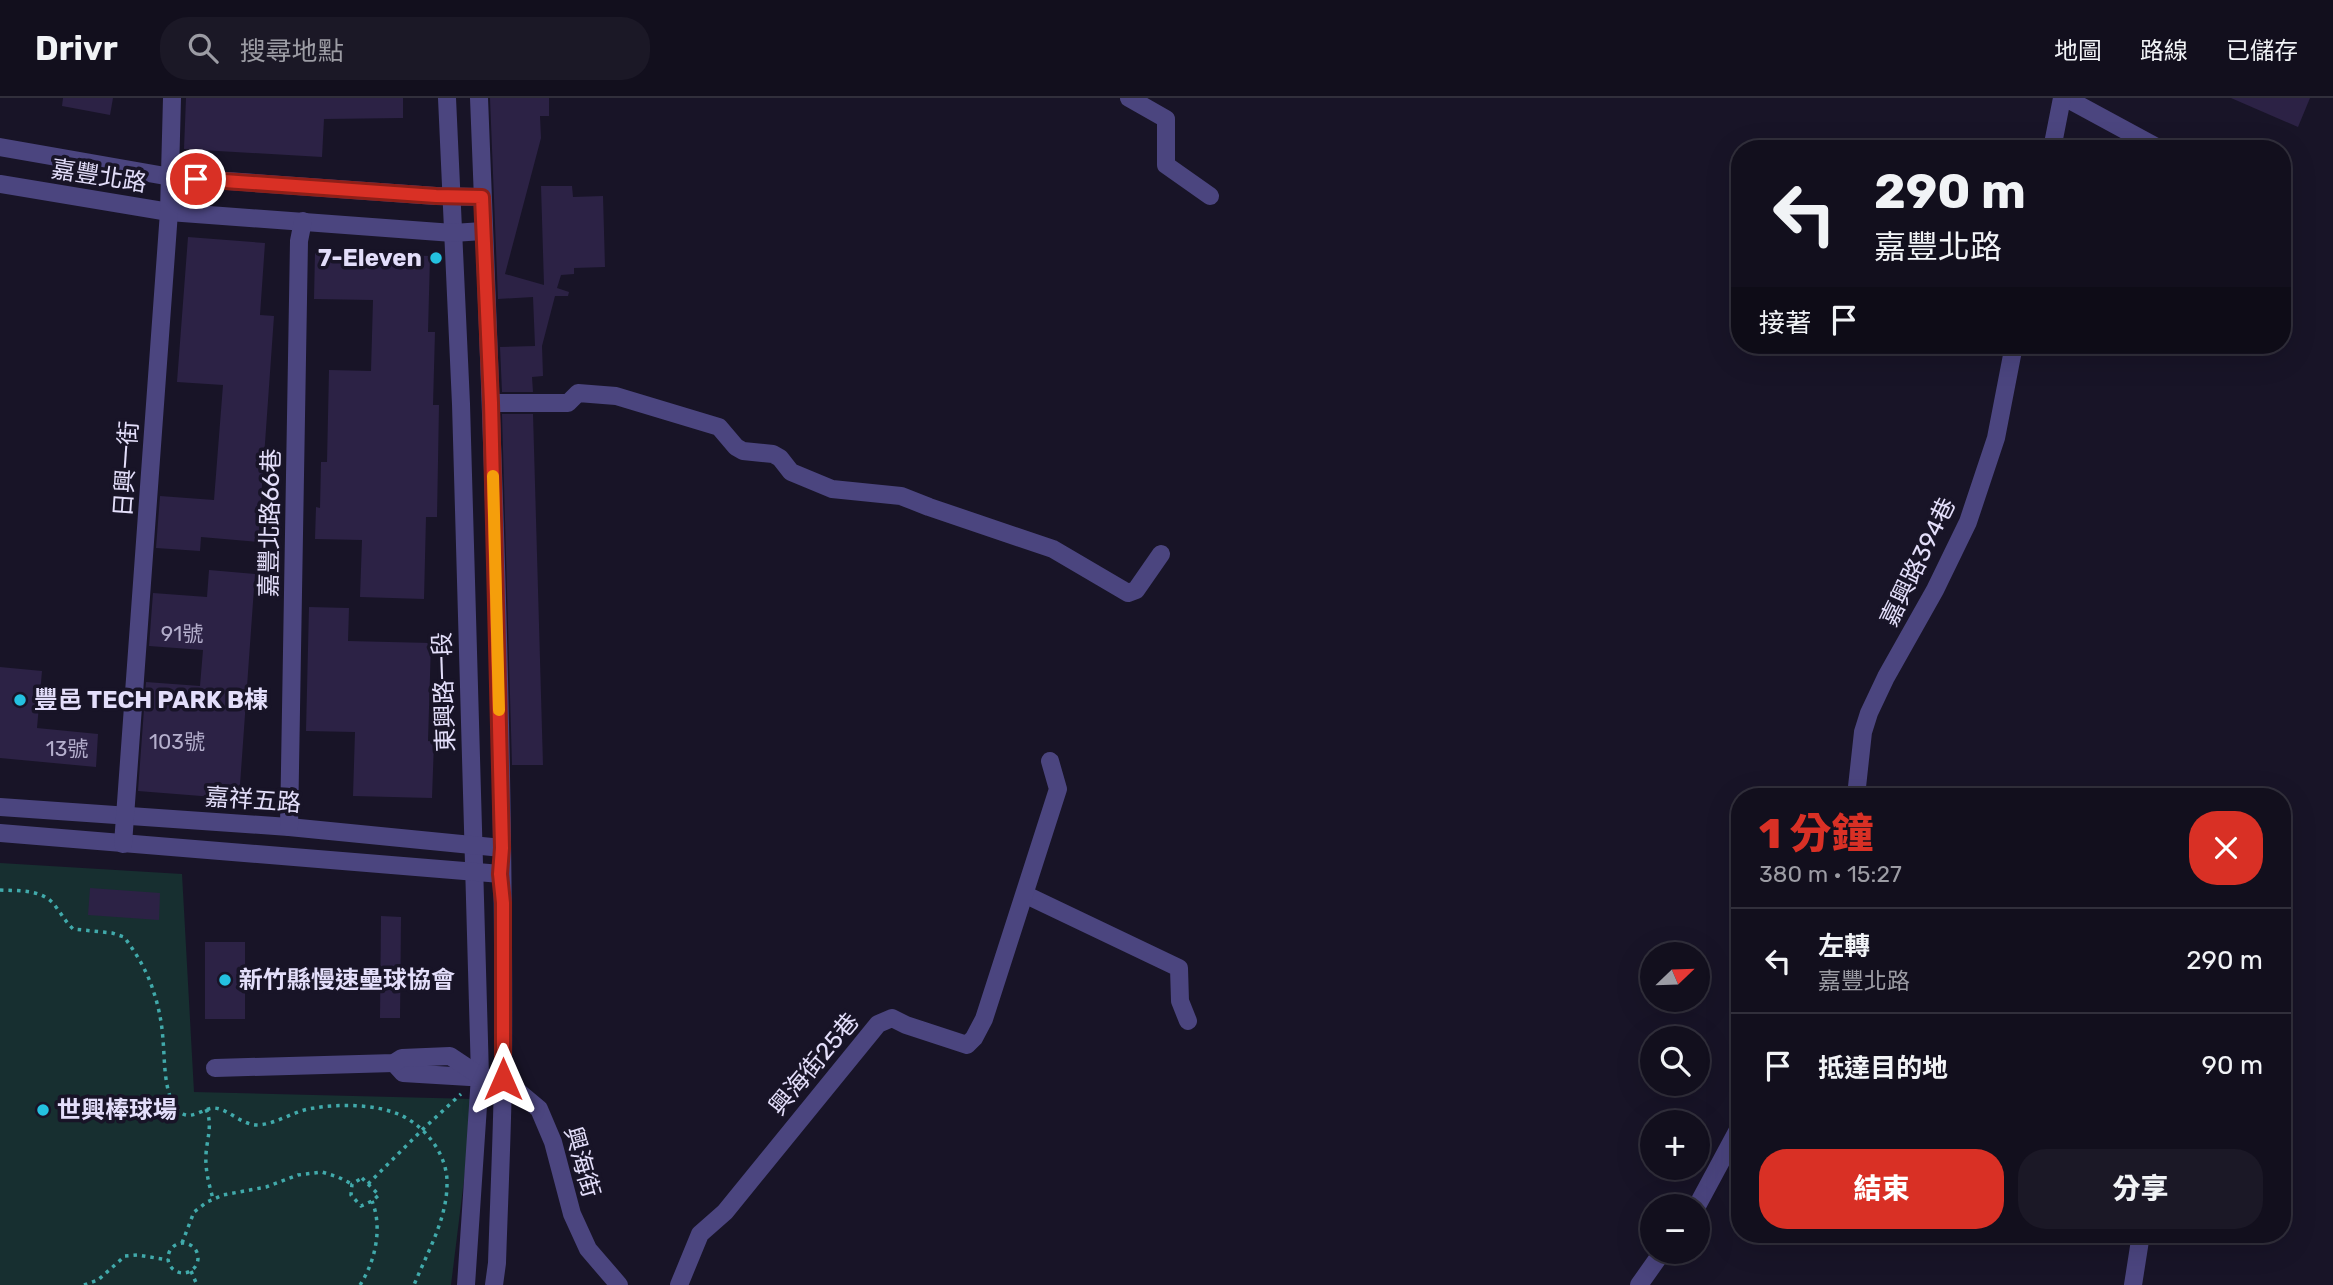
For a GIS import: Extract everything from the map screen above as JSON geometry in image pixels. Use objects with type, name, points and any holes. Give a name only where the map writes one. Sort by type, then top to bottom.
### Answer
[{"type":"street","name":"日興一街","points":[[123,844],[172,177],[172,98]]},
{"type":"street","name":"東興路一段","points":[[447,98],[461,404],[480,1076],[466,1285]]},
{"type":"street","points":[[479,98],[491,403],[502,848],[500,874],[503,903],[503,1079],[494,1285]]},
{"type":"street","points":[[1129,98],[1166,119],[1166,165],[1210,197]]},
{"type":"street","points":[[2054,140],[2064,98],[2143,140]]},
{"type":"street","name":"嘉豐北路","points":[[0,147],[172,177],[482,197]]},
{"type":"street","name":"嘉豐北路","points":[[0,184],[169,212],[453,233],[483,231]]},
{"type":"street","name":"嘉豐北路66巷","points":[[289,827],[299,242],[303,221]]},
{"type":"street","name":"嘉興路394巷","points":[[1857,788],[1863,732],[1869,713],[1968,522],[1996,438],[2012,354]]},
{"type":"street","points":[[491,403],[568,403],[578,393],[596,393],[629,400],[719,427],[736,447],[743,451],[774,454],[791,472],[832,489],[901,496],[929,508],[1053,549],[1128,593],[1136,590],[1161,554]]},
{"type":"street","name":"興海街25巷","points":[[679,1285],[700,1234],[725,1212],[878,1024],[892,1018],[967,1045],[974,1038],[984,1019],[1026,895],[1058,789],[1050,761]]},
{"type":"street","name":"嘉祥五路","points":[[0,807],[289,827],[502,848]]},
{"type":"street","points":[[0,833],[500,874]]},
{"type":"street","points":[[1026,895],[1179,968],[1180,1001],[1188,1021]]},
{"type":"street","points":[[215,1068],[394,1063],[402,1058],[450,1056],[480,1076],[503,1079]]},
{"type":"street","name":"興海街","points":[[503,1079],[539,1109],[553,1142],[572,1214],[588,1248],[619,1285]]},
{"type":"street","points":[[1703,1194],[1731,1143]]},
{"type":"street","points":[[2133,1285],[2140,1243]]},
{"type":"street","points":[[1639,1285],[1654,1264]]},
{"type":"path","points":[[0,890],[41,894],[55,904],[73,929],[124,937],[145,970],[154,992],[160,1017],[164,1074],[175,1106],[183,1114],[190,1116],[206,1109],[217,1108],[246,1124],[260,1125],[311,1108],[346,1106],[399,1114],[422,1130],[440,1151],[446,1166],[447,1182],[442,1217],[414,1285]]},
{"type":"path","points":[[368,1184],[480,1076]]},
{"type":"path","points":[[206,1109],[211,1118],[206,1175],[213,1199]]},
{"type":"path","points":[[182,1243],[194,1212],[223,1195],[266,1187],[298,1175],[322,1172],[352,1184]]},
{"type":"path","points":[[362,1178],[379,1195],[362,1206],[351,1195],[352,1184],[362,1178]]},
{"type":"path","points":[[360,1285],[366,1276],[379,1229],[372,1202]]},
{"type":"path","points":[[182,1243],[192,1246],[197,1253],[198,1263],[186,1273],[176,1272],[168,1260],[173,1247],[182,1243]]},
{"type":"path","points":[[85,1285],[98,1280],[125,1256],[138,1255],[168,1260]]},
{"type":"path","points":[[191,1271],[197,1285]]},
{"type":"green space","points":[[0,863],[182,874],[194,1092],[474,1099],[451,1285],[0,1285]]},
{"type":"building","points":[[63,98],[113,98],[110,115],[62,106]]},
{"type":"building","points":[[186,98],[403,98],[403,118],[324,119],[322,157],[184,149]]},
{"type":"building","points":[[490,98],[549,98],[549,116],[540,116],[541,138],[505,274],[544,285],[541,186],[572,186],[573,197],[603,196],[605,267],[574,268],[574,274],[561,275],[557,288],[569,292],[568,296],[555,296],[542,346],[543,376],[532,377],[533,392],[502,392],[500,347],[535,346],[533,297],[498,299]]},
{"type":"building","points":[[2231,98],[2310,98],[2298,127]]},
{"type":"building","points":[[188,237],[265,243],[260,315],[274,316],[258,542],[201,537],[200,551],[156,548],[160,496],[214,500],[223,385],[177,382]]},
{"type":"building","points":[[315,253],[430,256],[428,332],[435,332],[433,405],[439,405],[437,517],[426,517],[424,599],[360,597],[362,540],[315,539],[316,507],[320,508],[321,462],[327,462],[329,370],[371,371],[373,300],[314,299]]},
{"type":"building","points":[[502,414],[533,414],[543,765],[512,765]]},
{"type":"building","points":[[209,570],[255,574],[239,799],[138,791],[146,682],[200,686],[203,650],[149,646],[153,593],[207,597]]},
{"type":"building","points":[[309,607],[349,608],[348,641],[431,643],[428,741],[434,742],[432,798],[353,796],[355,732],[306,731]]},
{"type":"building","name":"豐邑 TECH PARK B棟","points":[[0,667],[42,671],[37,728],[98,734],[96,767],[0,758]]},
{"type":"building","points":[[90,888],[160,893],[159,920],[88,915]]},
{"type":"building","points":[[381,916],[401,917],[400,1018],[380,1018]]},
{"type":"building","name":"新竹縣慢速壘球協會","points":[[205,942],[245,942],[245,1019],[205,1019]]},
{"type":"slow traffic","points":[[493,476],[499,710]]},
{"type":"place","name":"7-Eleven","points":[[436,258]]},
{"type":"place","name":"豐邑 TECH PARK B棟","points":[[20,700]]},
{"type":"place","name":"新竹縣慢速壘球協會","points":[[225,980]]},
{"type":"place","name":"世興棒球場","points":[[43,1110]]},
{"type":"route","points":[[196,179],[482,197],[496,573],[502,848],[500,874],[503,903],[503,1079]]}]
